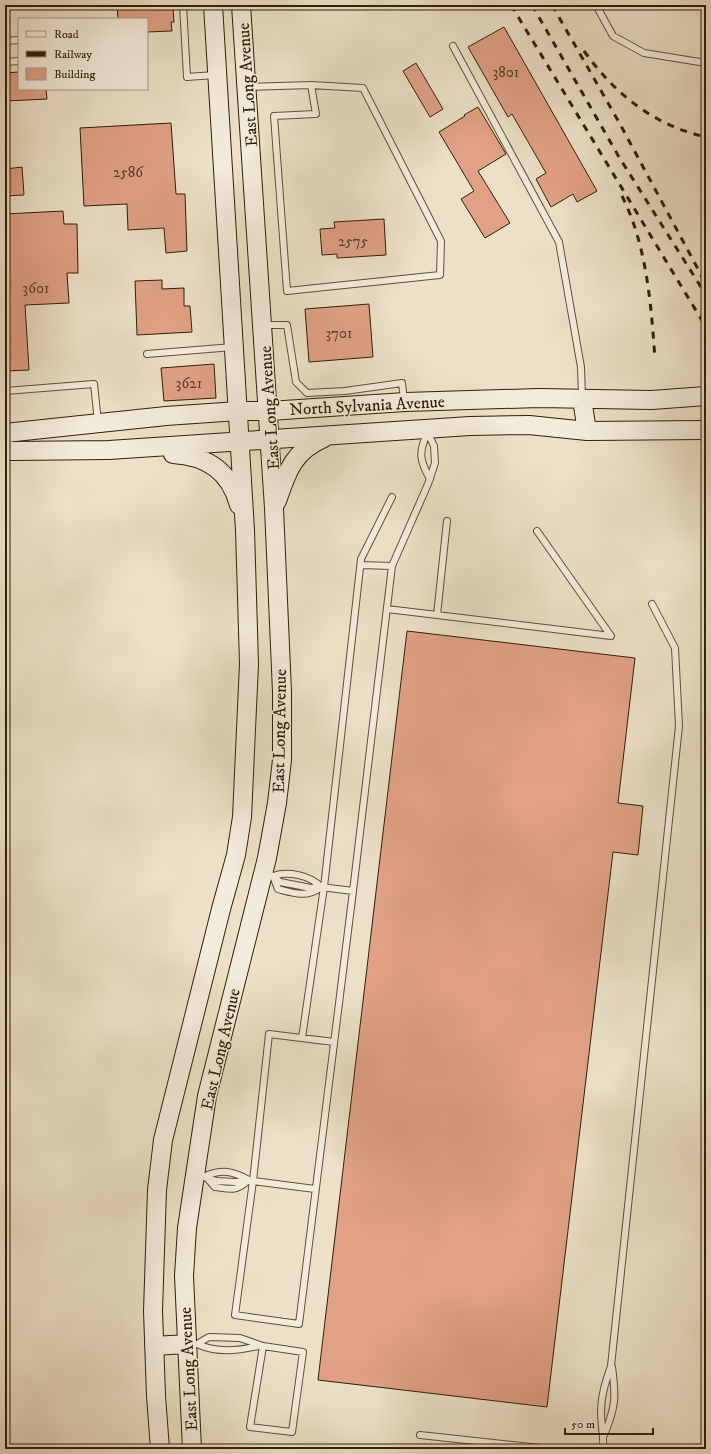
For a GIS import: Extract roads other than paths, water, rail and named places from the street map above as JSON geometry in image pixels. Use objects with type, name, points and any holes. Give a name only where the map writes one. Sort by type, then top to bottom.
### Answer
[{"type":"main road","name":"East Long Avenue","points":[[160,1449],[153,1311],[157,1190],[163,1140],[173,1093],[234,864],[242,816],[249,664],[245,530],[213,5]]},
{"type":"main road","name":"East Long Avenue","points":[[192,1449],[192,1344],[184,1276],[187,1228],[200,1175],[208,1096],[268,875],[282,760],[282,685],[271,440],[241,5]]},
{"type":"main road","points":[[217,71],[245,66]]},
{"type":"main road","name":"North Sylvania Avenue","points":[[5,434],[166,416],[238,411],[269,411],[405,402],[582,399],[652,400],[706,396]]},
{"type":"main road","points":[[582,399],[588,431]]},
{"type":"main road","points":[[96,424],[102,450],[190,455],[206,461],[220,470],[230,483],[237,498],[245,530]]},
{"type":"main road","name":"North Sylvania Avenue","points":[[5,449],[11,451],[102,450],[331,435],[427,431],[470,426],[529,426],[588,431],[706,430]]},
{"type":"main road","points":[[274,508],[294,459],[310,444],[331,435]]},
{"type":"main road","points":[[234,864],[268,875]]},
{"type":"main road","points":[[154,1346],[192,1344]]},
{"type":"lane","points":[[183,5],[187,77],[217,71]]},
{"type":"lane","points":[[596,5],[614,36],[644,54],[706,63]]},
{"type":"lane","points":[[5,41],[18,40]]},
{"type":"lane","points":[[453,46],[560,242],[582,367],[582,399]]},
{"type":"lane","points":[[5,62],[18,61]]},
{"type":"lane","points":[[247,87],[311,85],[363,88],[441,241],[440,275],[287,291],[274,116],[316,114],[311,85]]},
{"type":"lane","points":[[263,325],[287,324],[296,382],[307,394],[345,391],[402,383],[405,402]]},
{"type":"lane","points":[[147,354],[234,347]]},
{"type":"lane","points":[[5,392],[94,384],[96,424]]},
{"type":"lane","points":[[427,431],[421,446],[421,452],[422,464],[430,479]]},
{"type":"lane","points":[[334,1042],[269,1034],[234,1315],[299,1324],[354,891],[392,566],[430,479],[435,463],[434,446],[427,431]]},
{"type":"lane","points":[[302,1038],[322,887],[361,559],[392,497]]},
{"type":"lane","points":[[437,615],[447,521]]},
{"type":"lane","points":[[387,609],[611,636],[537,530]]},
{"type":"lane","points":[[361,565],[392,566]]},
{"type":"lane","points":[[603,1449],[604,1435],[601,1413],[602,1392],[611,1366],[679,726],[675,648],[652,604]]},
{"type":"lane","points":[[268,875],[282,874],[313,879],[322,887]]},
{"type":"lane","points":[[268,875],[280,882],[311,888],[322,887],[354,891]]},
{"type":"lane","points":[[200,1175],[218,1171],[236,1174],[251,1181]]},
{"type":"lane","points":[[200,1175],[217,1181],[251,1181],[315,1189]]},
{"type":"lane","points":[[192,1344],[209,1337],[240,1338],[260,1346],[303,1352],[292,1432],[250,1427],[260,1346]]},
{"type":"lane","points":[[192,1344],[207,1348],[238,1351],[260,1346]]},
{"type":"lane","points":[[604,1435],[613,1414],[614,1406],[615,1392],[611,1366]]},
{"type":"lane","points":[[420,1435],[548,1449]]},
{"type":"railway","points":[[511,5],[706,327]]},
{"type":"railway","points":[[532,5],[619,157],[706,295]]},
{"type":"railway","points":[[552,5],[620,124],[706,284]]},
{"type":"railway","points":[[584,51],[609,81],[637,106],[669,125],[706,137]]},
{"type":"railway","points":[[622,196],[637,235],[642,255],[652,317],[655,359]]}]
